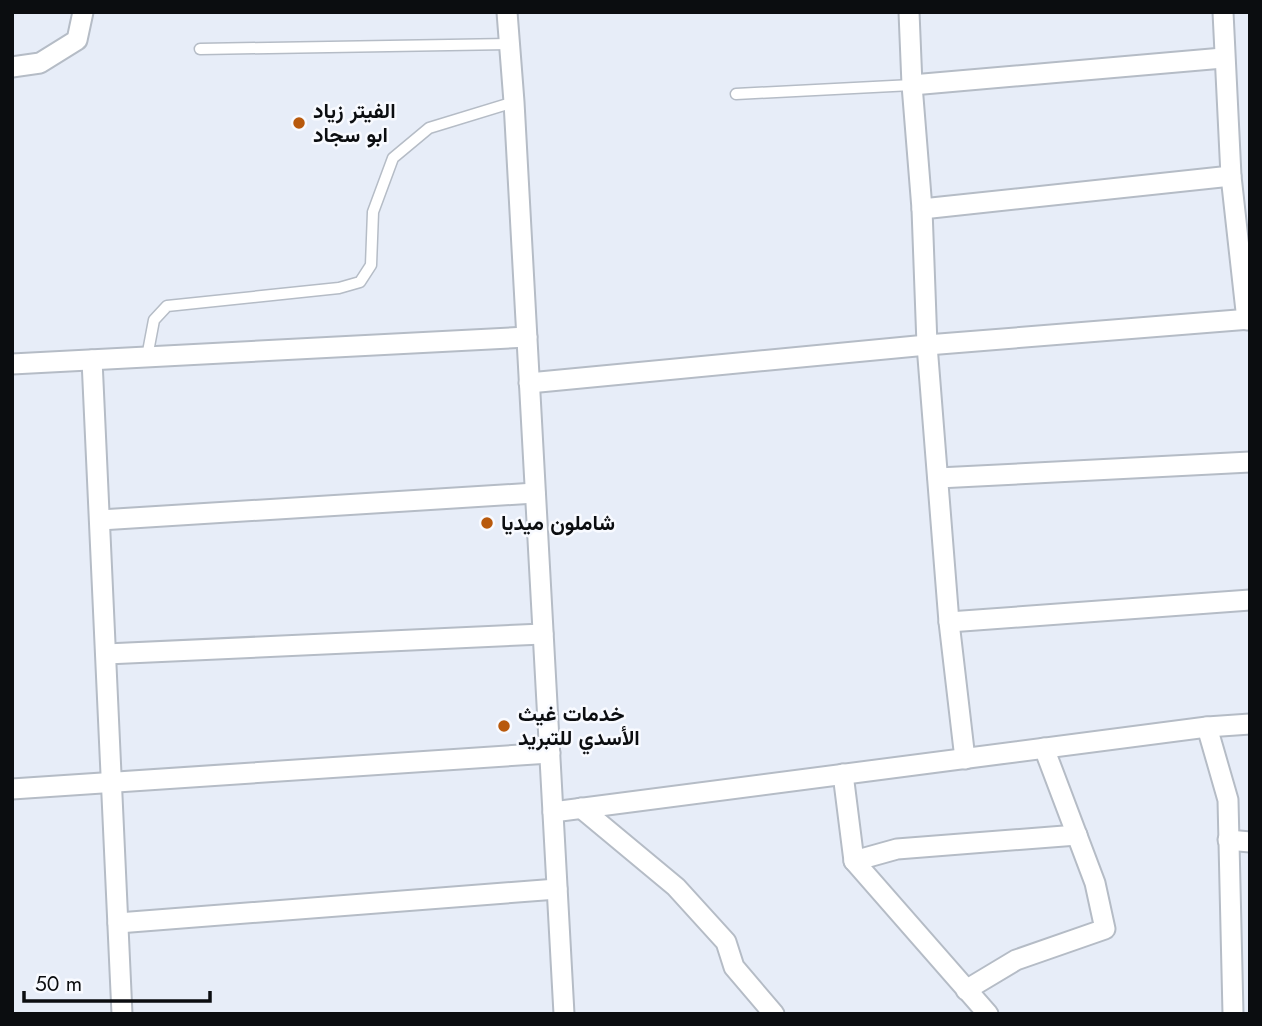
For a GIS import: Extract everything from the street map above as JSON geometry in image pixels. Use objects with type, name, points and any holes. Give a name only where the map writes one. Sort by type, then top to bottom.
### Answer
[{"type":"street","points":[[12,67],[40,63],[77,40],[83,12]]},
{"type":"street","points":[[507,12],[564,1014]]},
{"type":"street","points":[[909,12],[922,209],[927,345],[950,622],[965,759]]},
{"type":"street","points":[[529,383],[927,345],[1248,319],[1231,176],[1223,58],[1223,12]]},
{"type":"street","points":[[912,85],[1223,58]]},
{"type":"street","points":[[922,209],[1231,176]]},
{"type":"street","points":[[12,364],[527,337]]},
{"type":"street","points":[[92,360],[122,1014]]},
{"type":"street","points":[[937,478],[1250,462]]},
{"type":"street","points":[[100,520],[535,493]]},
{"type":"street","points":[[950,622],[1250,600]]},
{"type":"street","points":[[106,654],[543,634]]},
{"type":"street","points":[[553,812],[1207,727],[1250,724]]},
{"type":"street","points":[[1207,727],[1228,800],[1233,1014]]},
{"type":"street","points":[[967,990],[1016,960],[1105,929],[1095,883],[1044,748]]},
{"type":"street","points":[[12,789],[550,753]]},
{"type":"street","points":[[844,774],[854,861],[988,1014]]},
{"type":"street","points":[[580,808],[676,887],[726,942],[734,967],[774,1014]]},
{"type":"street","points":[[854,861],[897,849],[1077,835]]},
{"type":"street","points":[[1228,840],[1250,842]]},
{"type":"street","points":[[118,923],[557,890]]},
{"type":"lane","points":[[200,49],[509,44]]},
{"type":"lane","points":[[736,94],[912,85]]},
{"type":"lane","points":[[147,357],[154,320],[167,306],[339,288],[360,282],[371,265],[373,212],[393,159],[429,128],[514,102]]},
{"type":"place","name":"الفيتر زياد ابو سجاد","points":[[299,123]]},
{"type":"place","name":"شاملون ميديا","points":[[487,523]]},
{"type":"place","name":"خدمات غيث الأسدي للتبريد","points":[[504,726]]}]
